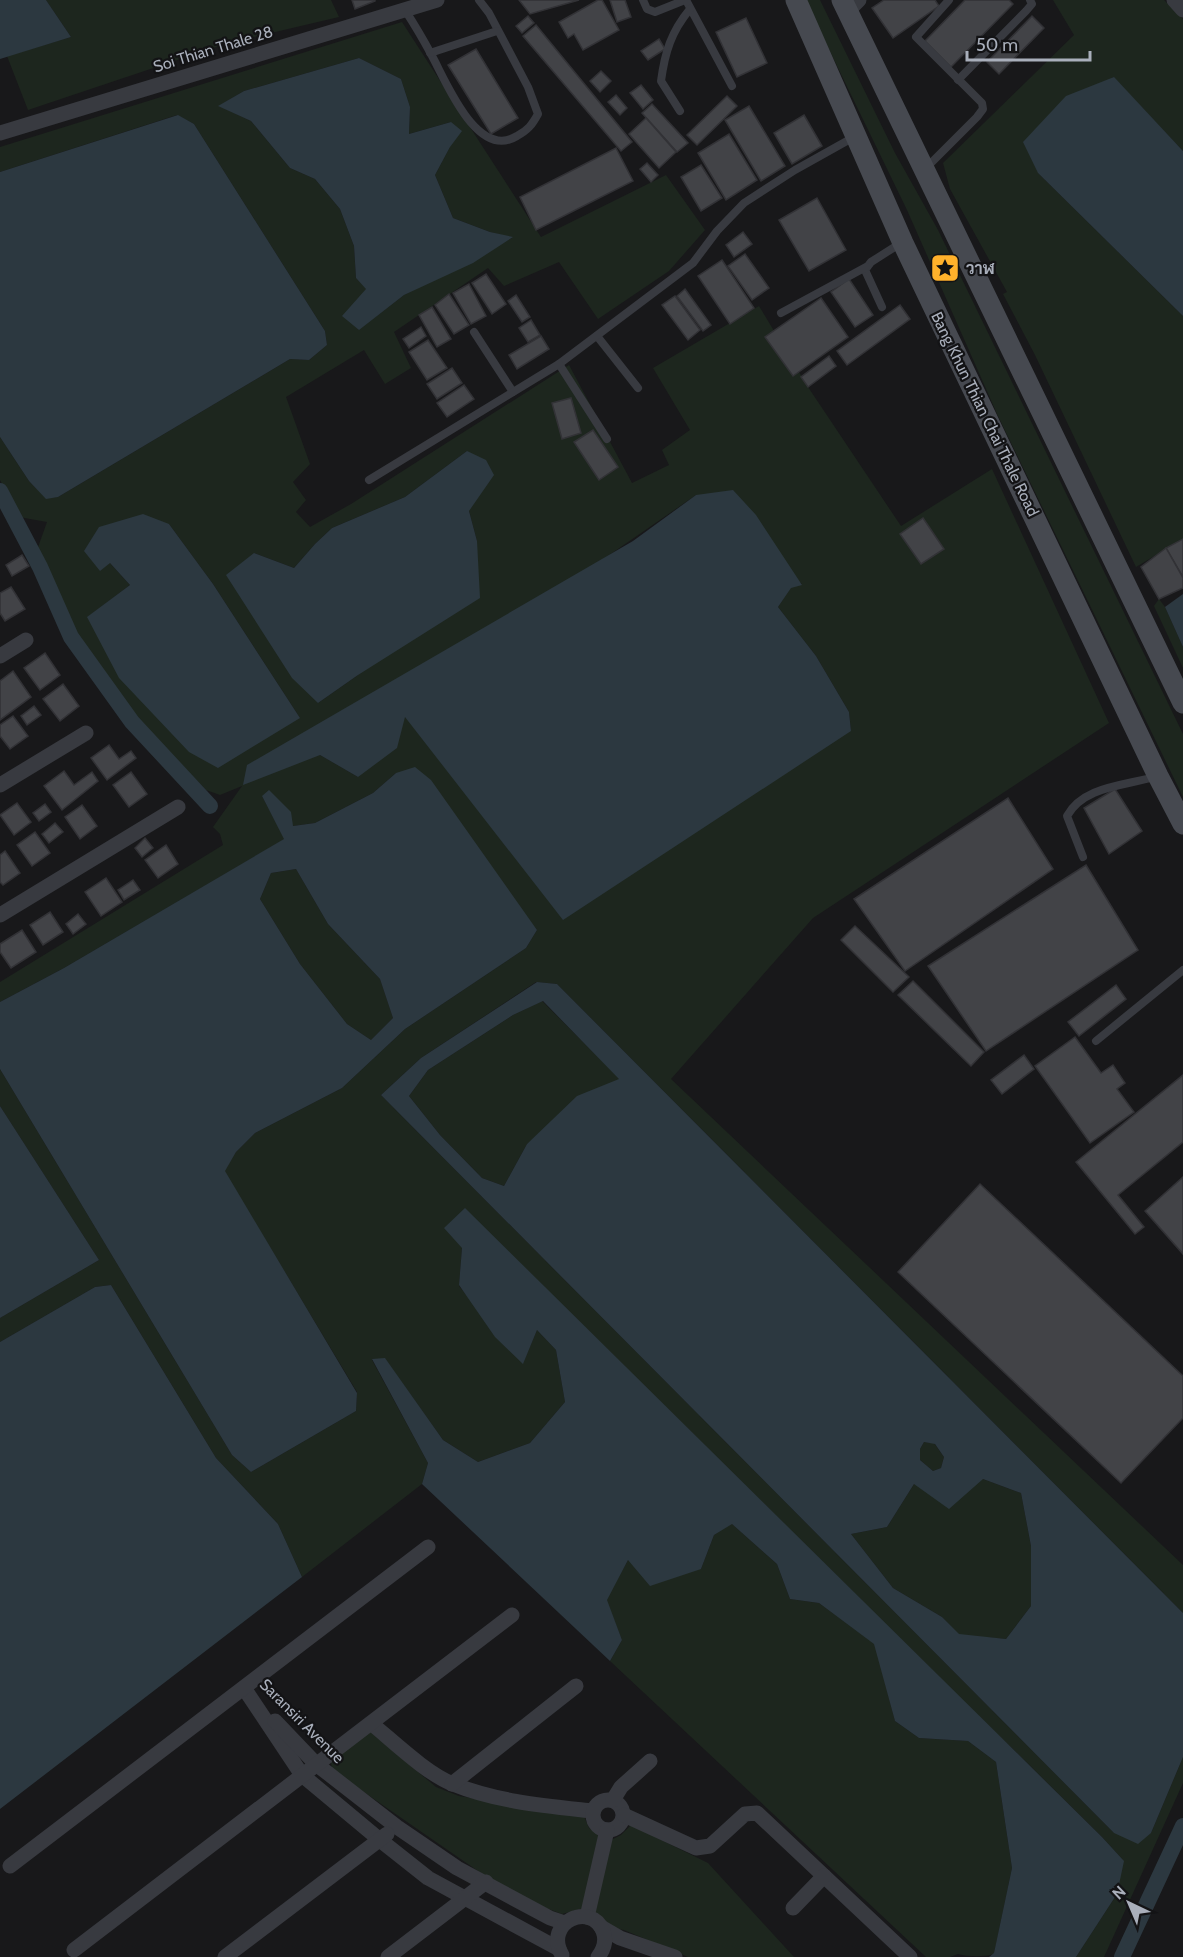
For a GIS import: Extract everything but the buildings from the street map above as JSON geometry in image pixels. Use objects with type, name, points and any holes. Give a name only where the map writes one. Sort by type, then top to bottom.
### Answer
[{"type":"main road","name":"Bang Khun Thian Chai Thale Road","points":[[796,0],[903,243],[1183,824]]},
{"type":"main road","points":[[828,0],[906,164],[947,217]]},
{"type":"main road","points":[[850,4],[924,170],[1183,704]]},
{"type":"street","name":"Soi Thian Thale 28","points":[[0,133],[437,0]]},
{"type":"street","points":[[1174,0],[1183,10]]},
{"type":"street","points":[[0,656],[26,640]]},
{"type":"street","points":[[0,785],[87,733]]},
{"type":"street","points":[[0,915],[178,807]]},
{"type":"street","points":[[10,1866],[428,1547]]},
{"type":"street","points":[[74,1950],[512,1615]]},
{"type":"street","points":[[452,1784],[576,1686]]},
{"type":"street","name":"Saransiri Avenue","points":[[244,1689],[316,1764],[397,1827],[458,1868],[550,1918],[565,1923]]},
{"type":"street","name":"Saransiri Avenue","points":[[244,1689],[302,1774],[380,1840],[428,1878],[561,1954]]},
{"type":"street","points":[[372,1724],[415,1759],[452,1784],[503,1799],[593,1811]]},
{"type":"street","points":[[613,1800],[621,1787],[650,1761]]},
{"type":"street","points":[[603,1800],[613,1800],[621,1805],[624,1815],[617,1828],[607,1830],[598,1826],[593,1811],[603,1800]]},
{"type":"street","points":[[624,1815],[696,1848],[710,1846],[746,1814],[756,1813],[910,1957]]},
{"type":"street","points":[[225,1957],[397,1827]]},
{"type":"street","points":[[587,1917],[607,1830]]},
{"type":"street","points":[[793,1908],[824,1876]]},
{"type":"street","points":[[388,1957],[486,1882]]},
{"type":"street","points":[[561,1954],[558,1933],[565,1923],[574,1917],[587,1917],[620,1938],[675,1957]]},
{"type":"street","points":[[601,1957],[605,1942],[602,1927]]},
{"type":"street","points":[[887,1957],[898,1946]]},
{"type":"lane","points":[[405,10],[461,108],[479,132],[492,141],[508,142],[531,128],[538,114],[528,87],[496,31],[489,14],[479,0]]},
{"type":"lane","points":[[643,0],[647,9],[655,12],[686,0],[732,86]]},
{"type":"lane","points":[[924,170],[982,111],[982,103],[916,37],[949,0]]},
{"type":"lane","points":[[958,80],[1026,11],[1032,4],[1030,0]]},
{"type":"lane","points":[[680,111],[661,81],[665,55],[677,24],[690,9]]},
{"type":"lane","points":[[430,53],[496,31]]},
{"type":"lane","points":[[369,480],[559,364],[693,263],[717,231],[744,203],[795,170],[856,137]]},
{"type":"lane","points":[[781,313],[866,267],[879,256],[903,243]]},
{"type":"lane","points":[[866,267],[866,274],[882,307]]},
{"type":"lane","points":[[474,332],[513,392]]},
{"type":"lane","points":[[597,336],[638,388]]},
{"type":"lane","points":[[559,364],[607,439]]},
{"type":"lane","points":[[1083,857],[1067,816],[1072,808],[1093,793],[1158,776]]},
{"type":"lane","points":[[1096,1041],[1183,970]]},
{"type":"shaded area","points":[[0,0],[46,0],[71,37],[0,59]]},
{"type":"shaded area","points":[[46,0],[331,0],[339,17],[228,43],[28,110],[7,56],[71,37]]},
{"type":"shaded area","points":[[805,0],[820,0],[895,153],[938,230],[1183,734],[1183,797],[998,416],[907,210]]},
{"type":"shaded area","points":[[1053,0],[1164,0],[1183,19],[1183,151],[1113,77],[1038,173],[1183,316],[1183,539],[1136,567],[1035,355],[1003,294],[1007,292],[950,189],[943,163],[1074,35]]},
{"type":"shaded area","points":[[402,22],[541,237],[666,175],[705,230],[669,271],[598,319],[559,262],[504,286],[488,268],[394,332],[411,368],[385,384],[364,350],[286,397],[310,464],[293,482],[306,500],[296,512],[310,527],[351,504],[569,365],[632,483],[669,465],[662,450],[690,430],[653,368],[759,306],[808,387],[901,526],[992,469],[1109,723],[813,918],[671,1079],[1183,1565],[1183,1613],[557,984],[536,982],[421,1058],[381,1095],[1114,1833],[1151,1833],[1183,1757],[1183,1783],[1104,1957],[1076,1957],[1117,1894],[1123,1860],[1012,1748],[462,1248],[459,1286],[523,1363],[537,1330],[556,1350],[565,1402],[530,1443],[478,1462],[443,1440],[385,1359],[372,1360],[428,1463],[422,1484],[302,1577],[278,1524],[216,1458],[111,1285],[95,1287],[0,1342],[0,1318],[99,1260],[0,1106],[0,1069],[232,1455],[251,1472],[356,1411],[357,1392],[224,1171],[236,1152],[255,1133],[342,1088],[405,1029],[526,948],[537,930],[396,773],[373,793],[315,823],[293,826],[262,796],[285,839],[64,968],[0,1002],[0,982],[223,845],[220,834],[213,827],[242,786],[220,795],[206,790],[133,715],[96,664],[65,614],[37,550],[47,522],[19,517],[0,480],[0,437],[29,481],[46,498],[58,497],[290,359],[309,360],[327,345],[325,331],[194,124],[177,115],[0,172],[0,147]],"holes":[[[359,58],[401,79],[410,107],[409,134],[451,122],[450,147],[435,175],[453,218],[512,238],[404,295],[358,330],[367,289],[356,278],[354,246],[340,209],[315,179],[290,168],[251,121],[219,106],[244,91]],[[467,451],[469,511],[477,541],[358,675],[318,703],[254,553],[294,568],[332,528],[405,497]],[[696,495],[802,584],[791,587],[778,607],[816,656],[849,712],[851,731],[404,716],[358,777],[320,755]],[[169,524],[213,584],[300,718],[88,617],[130,585],[110,563]]]},
{"type":"shaded area","points":[[359,58],[401,79],[410,107],[409,134],[451,122],[462,131],[450,147],[435,175],[453,218],[490,232],[513,237],[473,263],[404,295],[359,330],[342,316],[366,289],[356,278],[354,246],[340,209],[315,179],[290,168],[251,121],[218,106],[244,91]]},
{"type":"shaded area","points":[[1114,77],[1183,151],[1183,316],[1038,173],[1023,142],[1066,96]]},
{"type":"shaded area","points":[[178,115],[194,124],[325,331],[327,345],[309,360],[290,359],[58,497],[46,499],[29,481],[0,437],[0,172]]},
{"type":"shaded area","points":[[467,451],[486,460],[494,475],[469,511],[477,541],[480,598],[318,703],[292,678],[226,575],[254,553],[294,568],[332,528],[405,497]]},
{"type":"shaded area","points":[[733,490],[756,515],[802,585],[791,588],[778,607],[816,656],[849,712],[851,731],[563,920],[405,717],[397,748],[358,777],[320,755],[243,785],[247,765],[633,541],[696,495]]},
{"type":"shaded area","points":[[143,514],[169,524],[213,584],[300,718],[218,768],[189,752],[119,678],[87,617],[130,585],[110,563],[100,571],[84,551],[99,527]]},
{"type":"shaded area","points":[[1183,594],[1183,647],[1165,607]]},
{"type":"shaded area","points":[[1159,599],[1183,647],[1183,668],[1154,606]]},
{"type":"shaded area","points":[[415,767],[431,780],[537,930],[526,948],[405,1029],[342,1088],[255,1133],[236,1152],[225,1171],[357,1393],[356,1411],[251,1472],[232,1455],[0,1069],[0,1002],[64,968],[284,839],[262,796],[269,790],[291,812],[293,826],[315,823],[373,793],[396,773]],"holes":[[[296,869],[328,924],[380,979],[393,1018],[371,1040],[347,1024],[300,964],[260,899],[271,873]]]},
{"type":"shaded area","points":[[296,869],[328,924],[380,979],[393,1018],[371,1040],[347,1024],[300,964],[260,899],[271,873]]},
{"type":"shaded area","points":[[537,982],[557,984],[1183,1613],[1183,1757],[1151,1833],[1138,1844],[1114,1833],[381,1095],[421,1058]],"holes":[[[543,1001],[619,1079],[577,1096],[527,1144],[504,1186],[482,1178],[440,1135],[409,1096],[428,1070],[513,1015]],[[924,1442],[935,1444],[944,1457],[941,1468],[933,1471],[920,1460],[920,1449]],[[983,1479],[1021,1493],[1031,1546],[1031,1606],[1006,1639],[959,1634],[942,1617],[893,1588],[851,1534],[887,1527],[914,1484],[949,1509]]]},
{"type":"shaded area","points":[[542,1001],[620,1079],[527,1144],[504,1186],[482,1178],[440,1135],[409,1096],[428,1070],[513,1015]]},
{"type":"shaded area","points":[[0,1106],[99,1260],[0,1318]]},
{"type":"shaded area","points":[[465,1208],[1124,1861],[1117,1894],[1076,1957],[989,1957],[994,1953],[1012,1868],[996,1762],[968,1741],[919,1738],[895,1721],[874,1644],[819,1603],[790,1599],[777,1564],[732,1524],[714,1535],[701,1569],[650,1586],[628,1560],[607,1600],[622,1640],[610,1661],[422,1484],[428,1463],[372,1359],[385,1358],[443,1440],[478,1462],[530,1443],[565,1402],[556,1350],[537,1330],[523,1364],[495,1337],[459,1285],[462,1248],[444,1228]]},
{"type":"shaded area","points":[[111,1285],[216,1458],[278,1524],[302,1577],[0,1809],[0,1342],[95,1287]]},
{"type":"shaded area","points":[[924,1442],[934,1443],[944,1457],[941,1468],[933,1471],[920,1460],[920,1449]]},
{"type":"shaded area","points":[[983,1479],[1021,1493],[1031,1546],[1031,1606],[1006,1639],[959,1635],[942,1617],[893,1588],[851,1534],[887,1527],[914,1484]]},
{"type":"shaded area","points":[[731,1523],[777,1564],[790,1599],[819,1603],[875,1644],[895,1721],[919,1738],[968,1741],[996,1762],[1012,1868],[994,1954],[926,1957],[610,1661],[622,1640],[606,1600],[628,1560],[701,1569],[714,1535]]},
{"type":"shaded area","points":[[368,1730],[436,1787],[459,1796],[584,1816],[589,1828],[611,1840],[621,1835],[631,1825],[708,1863],[794,1957],[688,1957],[624,1930],[610,1928],[597,1913],[580,1909],[562,1914],[535,1904],[491,1880],[332,1770],[331,1762]]},
{"type":"waterway","points":[[0,491],[40,567],[71,637],[132,722],[210,806]]},
{"type":"waterway","points":[[1122,1957],[1183,1826]]},
{"type":"place","name":"วาฬ","points":[[945,268]]}]
